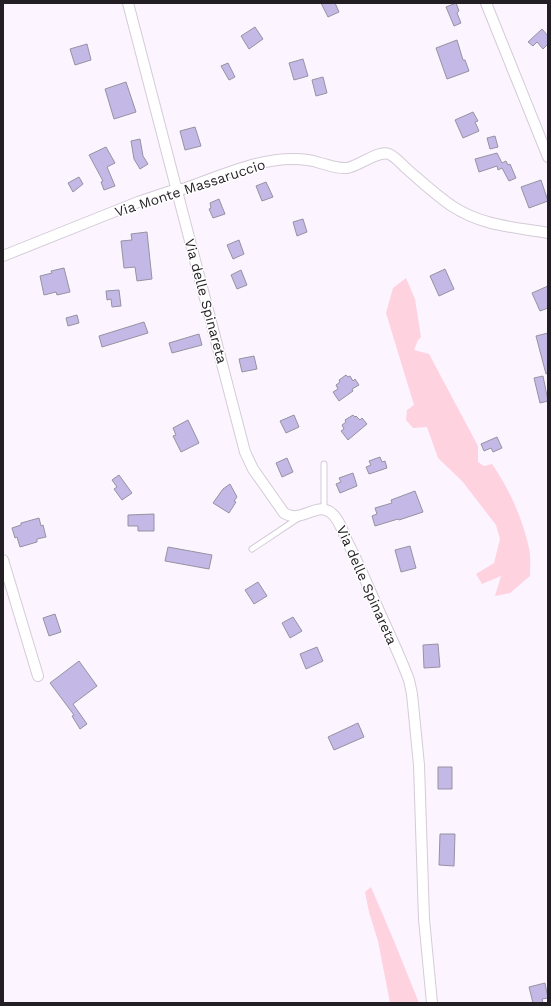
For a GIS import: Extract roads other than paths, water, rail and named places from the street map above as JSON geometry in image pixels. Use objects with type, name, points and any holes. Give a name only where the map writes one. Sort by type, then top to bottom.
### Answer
[{"type":"street","name":"Via delle Spinareta","points":[[128,3],[245,452],[253,469],[284,513],[290,517],[302,516],[312,511],[324,510],[331,512],[336,519],[357,560],[411,687],[419,765],[424,919],[432,1003]]},
{"type":"street","points":[[486,3],[548,157]]},
{"type":"street","name":"Via Monte Massaruccio","points":[[3,256],[138,202],[177,189],[182,189],[245,167],[267,162],[300,159],[334,167],[346,168],[356,166],[373,157],[387,154],[394,157],[407,170],[452,206],[473,218],[502,226],[548,233]]},
{"type":"street","points":[[3,560],[38,676]]},
{"type":"lane","points":[[324,464],[324,510]]},
{"type":"lane","points":[[252,549],[302,516]]}]
